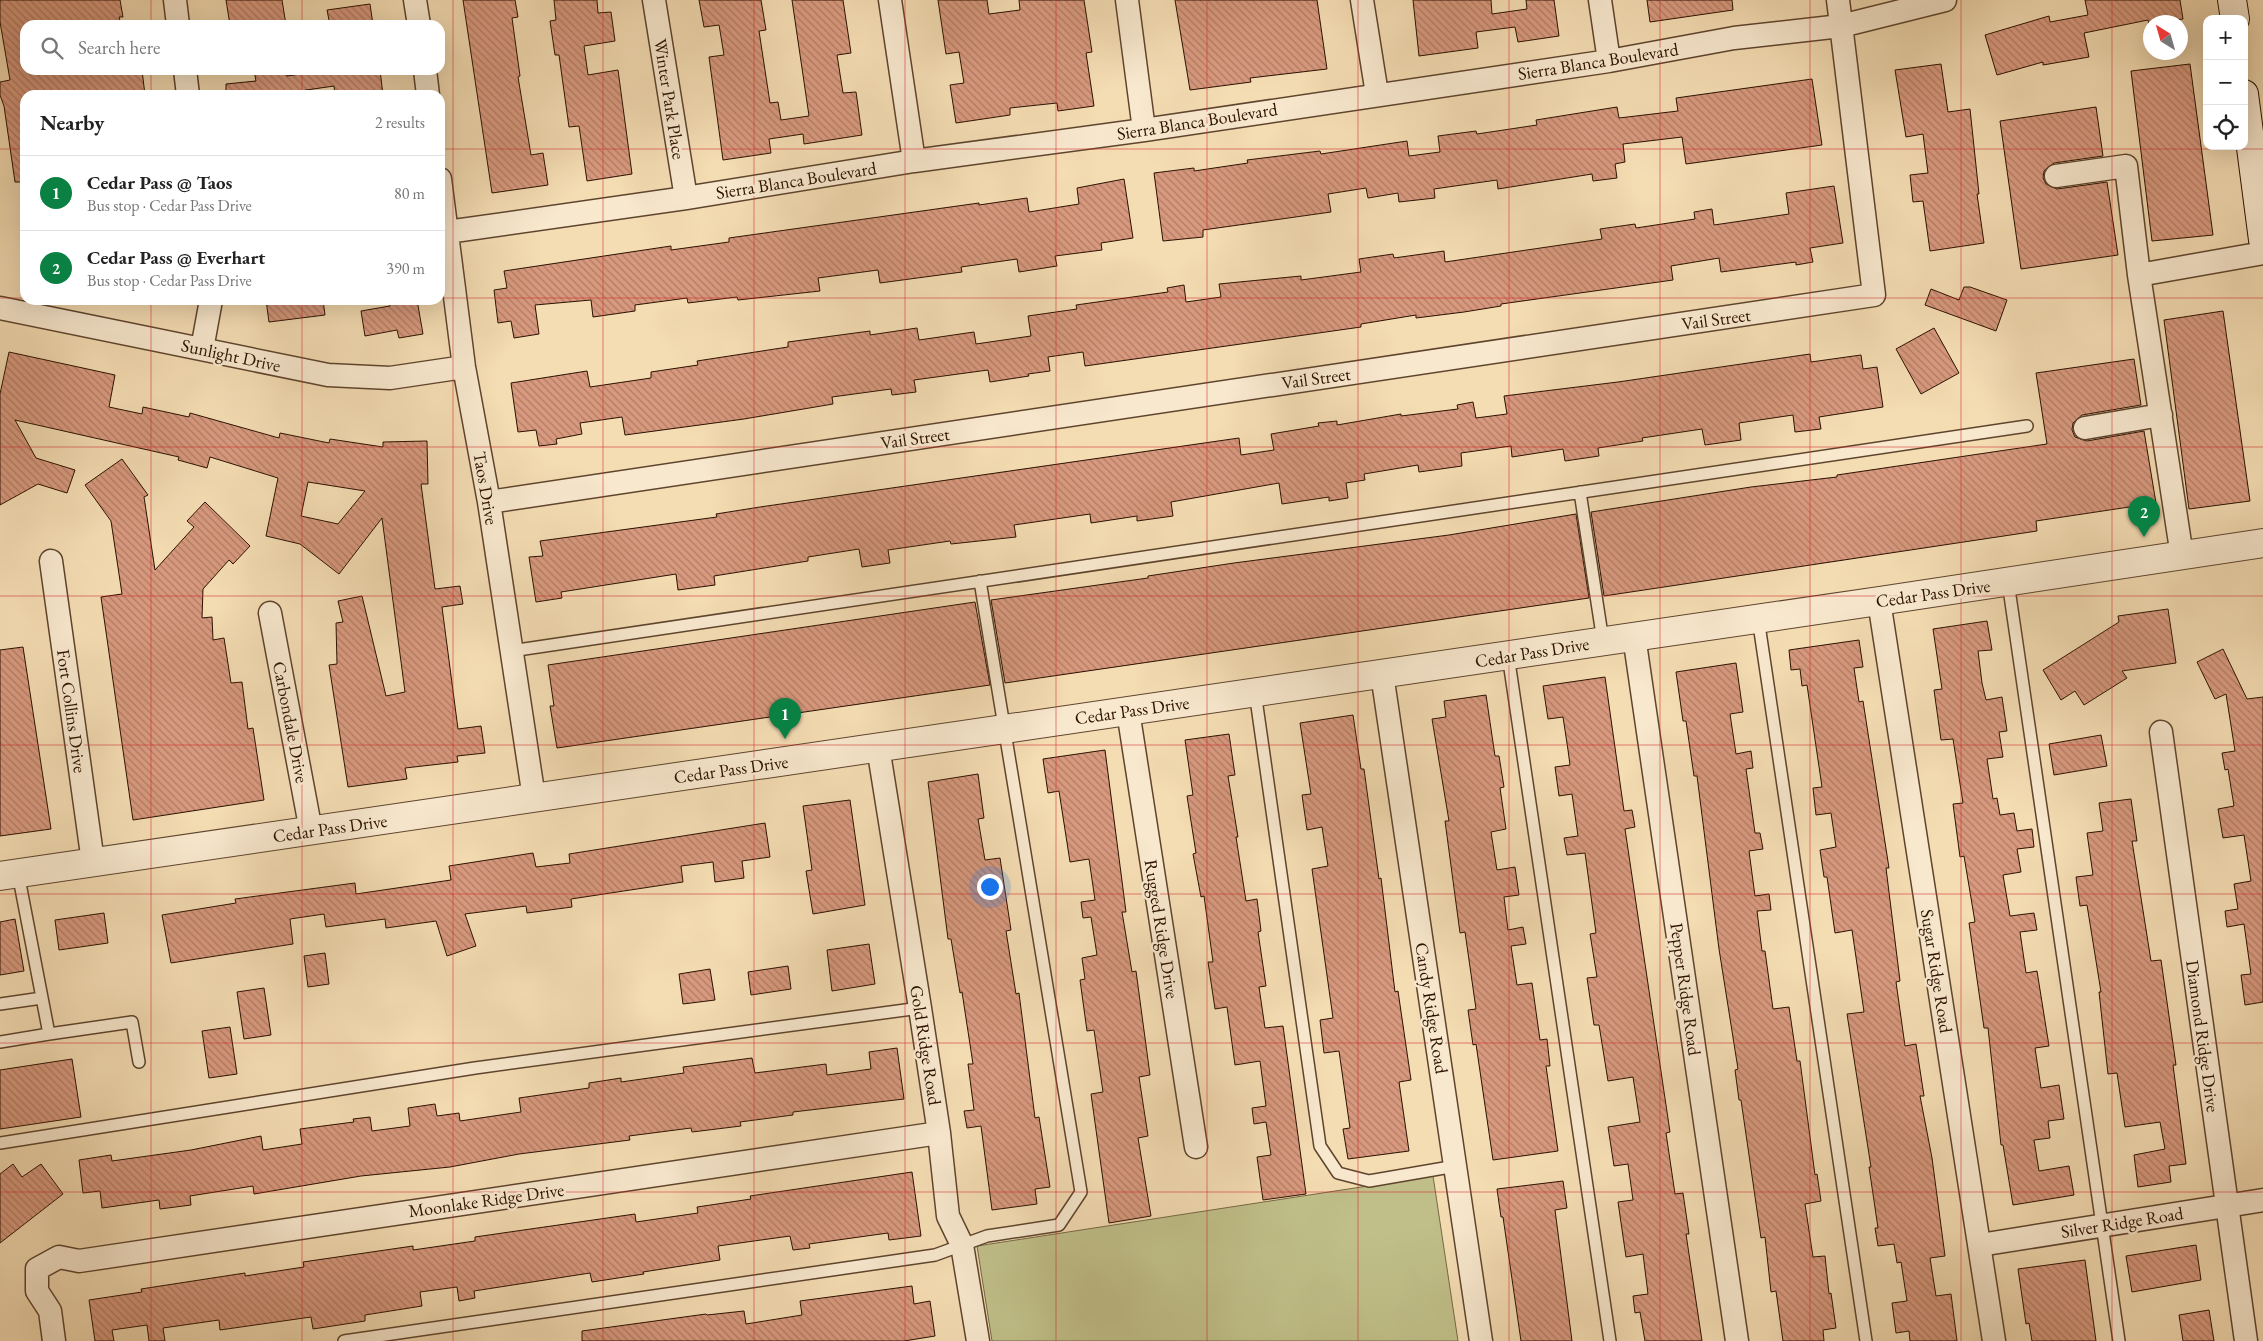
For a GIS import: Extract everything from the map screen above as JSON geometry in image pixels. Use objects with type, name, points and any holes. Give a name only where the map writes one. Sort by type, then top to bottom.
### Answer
[{"type":"street","points":[[175,0],[177,20]]},
{"type":"street","points":[[415,0],[418,20]]},
{"type":"street","name":"Winter Park Place","points":[[654,0],[686,198]]},
{"type":"street","points":[[890,0],[914,161]]},
{"type":"street","points":[[1127,0],[1144,130]]},
{"type":"street","points":[[1362,0],[1377,94]]},
{"type":"street","points":[[1600,0],[1610,61]]},
{"type":"street","points":[[1838,0],[1842,26]]},
{"type":"street","name":"Sierra Blanca Boulevard","points":[[447,232],[686,198],[914,161],[1144,130],[1610,61],[1734,38],[1842,26],[1945,0]]},
{"type":"street","points":[[2232,0],[2234,15]]},
{"type":"street","name":"Vail Street","points":[[489,502],[1874,295],[1842,26]]},
{"type":"street","points":[[186,75],[187,90]]},
{"type":"street","points":[[426,75],[427,90]]},
{"type":"street","points":[[2245,105],[2263,240]]},
{"type":"street","points":[[2056,176],[2126,166],[2140,275],[2182,556]]},
{"type":"street","name":"Taos Drive","points":[[445,217],[464,367],[489,502],[534,798]]},
{"type":"street","points":[[2140,275],[2263,253]]},
{"type":"street","points":[[202,349],[210,305]]},
{"type":"street","name":"Sunlight Drive","points":[[0,308],[337,375],[390,378],[464,367]]},
{"type":"street","points":[[2085,428],[2162,415]]},
{"type":"street","name":"Cedar Pass Drive","points":[[9,874],[1634,636],[1879,602],[2263,543]]},
{"type":"street","name":"Fort Collins Drive","points":[[51,561],[93,862]]},
{"type":"street","name":"Sugar Ridge Road","points":[[1879,602],[1994,1341]]},
{"type":"street","name":"Carbondale Drive","points":[[270,613],[311,831]]},
{"type":"street","name":"Pepper Ridge Road","points":[[1634,636],[1737,1341]]},
{"type":"street","name":"Candy Ridge Road","points":[[1382,674],[1481,1341]]},
{"type":"street","name":"Rugged Ridge Drive","points":[[1128,711],[1196,1147]]},
{"type":"street","name":"Diamond Ridge Drive","points":[[2161,732],[2246,1341]]},
{"type":"street","name":"Gold Ridge Road","points":[[878,747],[939,1132],[948,1216],[962,1245],[978,1341]]},
{"type":"street","name":"Moonlake Ridge Drive","points":[[54,1341],[50,1311],[37,1291],[37,1269],[59,1257],[79,1261],[939,1132]]},
{"type":"street","name":"Silver Ridge Road","points":[[1980,1245],[2263,1200]]},
{"type":"lane","points":[[511,651],[2027,426]]},
{"type":"lane","points":[[1580,492],[1603,641]]},
{"type":"lane","points":[[344,1341],[935,1255],[987,1236],[1059,1225],[1080,1192],[980,581]]},
{"type":"lane","points":[[2008,582],[2119,1341]]},
{"type":"lane","points":[[1758,618],[1866,1341]]},
{"type":"lane","points":[[1508,655],[1610,1341]]},
{"type":"lane","points":[[1255,692],[1320,1146],[1338,1173],[1369,1182],[1456,1166]]},
{"type":"lane","points":[[9,874],[42,998],[49,1034]]},
{"type":"lane","points":[[0,1004],[42,998]]},
{"type":"lane","points":[[0,1143],[476,1068],[920,1008]]},
{"type":"lane","points":[[0,1042],[132,1022],[139,1062]]},
{"type":"shaded area","points":[[1433,1176],[1458,1341],[992,1341],[977,1246]]},
{"type":"building","points":[[0,0],[120,0],[123,17],[119,17],[120,20],[20,20],[20,75],[143,75],[144,90],[20,90],[20,182],[15,182],[4,106],[0,95],[0,82],[10,80],[0,22]]},
{"type":"building","points":[[226,0],[282,0],[285,20],[229,20]]},
{"type":"building","points":[[463,0],[515,0],[518,17],[512,18],[520,76],[518,77],[531,155],[543,153],[548,185],[492,193]]},
{"type":"building","points":[[554,0],[597,0],[598,13],[611,12],[615,41],[584,46],[588,75],[618,70],[632,174],[587,181],[579,126],[569,127],[559,55],[555,55],[550,21],[556,20]]},
{"type":"building","points":[[699,0],[761,0],[766,30],[759,31],[770,103],[778,102],[781,120],[809,116],[792,0],[843,0],[851,53],[837,55],[843,93],[856,92],[862,135],[804,144],[803,134],[769,139],[771,153],[723,160],[709,57],[724,55],[719,25],[704,27]]},
{"type":"building","points":[[938,0],[987,0],[989,14],[1020,10],[1019,0],[1084,0],[1092,52],[1086,53],[1094,106],[1058,111],[1057,103],[1010,108],[1010,115],[956,123],[950,85],[964,83],[959,52],[946,54]]},
{"type":"building","points":[[1175,0],[1317,0],[1327,69],[1250,78],[1251,82],[1190,90]]},
{"type":"building","points":[[1413,0],[1491,0],[1492,14],[1527,9],[1526,0],[1554,0],[1559,36],[1518,42],[1515,27],[1476,32],[1478,48],[1419,56]]},
{"type":"building","points":[[1647,0],[1732,0],[1733,10],[1650,22]]},
{"type":"building","points":[[2085,0],[2180,0],[2182,15],[2143,15],[2143,21],[2084,33],[2089,57],[2043,65],[2043,62],[1997,75],[1985,35],[2049,16],[2050,22],[2088,15]]},
{"type":"building","points":[[370,4],[372,20],[329,20],[327,10]]},
{"type":"building","points":[[1941,64],[1948,112],[1970,109],[1979,194],[1977,194],[1984,243],[1930,251],[1923,201],[1913,202],[1910,175],[1928,173],[1923,134],[1906,137],[1895,70]]},
{"type":"building","points":[[2190,64],[2213,235],[2152,241],[2131,71]]},
{"type":"building","points":[[255,75],[381,75],[382,90],[334,90],[334,86],[306,90],[226,90],[226,84],[256,81]]},
{"type":"building","points":[[1812,79],[1822,145],[1686,164],[1682,137],[1623,144],[1625,162],[1615,164],[1617,178],[1593,181],[1592,174],[1498,189],[1497,180],[1434,189],[1435,198],[1399,202],[1398,193],[1368,198],[1366,188],[1328,194],[1331,212],[1203,230],[1203,237],[1163,241],[1154,173],[1194,168],[1194,171],[1248,163],[1247,160],[1320,151],[1321,154],[1407,141],[1409,156],[1440,152],[1438,136],[1476,131],[1477,134],[1537,125],[1536,120],[1617,107],[1619,118],[1678,111],[1676,98]]},
{"type":"building","points":[[2096,107],[2103,156],[2054,163],[2044,171],[2043,178],[2046,184],[2057,189],[2107,182],[2118,255],[2021,269],[2000,121]]},
{"type":"building","points":[[1124,179],[1133,238],[1101,243],[1102,250],[1055,256],[1057,266],[1019,272],[1017,259],[961,267],[962,272],[880,283],[878,270],[818,278],[820,291],[738,300],[737,297],[688,303],[687,298],[635,305],[635,311],[593,317],[591,300],[535,305],[539,334],[514,338],[511,321],[498,323],[494,290],[507,288],[504,271],[671,246],[671,250],[729,242],[729,238],[979,203],[979,205],[1027,198],[1029,212],[1079,204],[1077,188]]},
{"type":"building","points":[[1834,186],[1843,243],[1810,248],[1813,262],[1796,265],[1796,262],[1721,272],[1719,258],[1671,266],[1673,280],[1501,304],[1501,306],[1464,312],[1416,318],[1416,315],[1361,324],[1361,327],[1085,366],[1083,352],[1048,357],[1050,371],[1028,374],[1029,376],[990,382],[988,370],[914,380],[916,392],[892,395],[891,389],[832,397],[833,404],[744,419],[625,435],[622,417],[580,423],[582,434],[556,439],[557,444],[539,446],[536,430],[518,432],[511,383],[587,371],[590,387],[651,378],[651,372],[698,365],[697,361],[788,347],[788,342],[870,331],[870,335],[917,328],[919,340],[974,332],[976,344],[1031,336],[1028,316],[1077,309],[1076,305],[1168,292],[1167,288],[1184,285],[1186,302],[1221,297],[1219,284],[1301,276],[1301,280],[1361,272],[1359,259],[1393,254],[1394,258],[1444,251],[1445,262],[1602,239],[1600,229],[1635,224],[1636,228],[1695,219],[1694,212],[1712,209],[1714,225],[1789,214],[1786,193]]},
{"type":"building","points":[[1964,287],[1970,287],[2007,300],[1996,331],[1925,305],[1931,289],[1959,300]]},
{"type":"building","points":[[267,305],[324,305],[325,315],[269,322]]},
{"type":"building","points":[[418,305],[423,334],[399,338],[397,330],[365,336],[361,311],[390,306]]},
{"type":"building","points":[[2223,311],[2250,501],[2189,509],[2164,320]]},
{"type":"building","points":[[1934,328],[1959,373],[1921,394],[1896,349]]},
{"type":"building","points":[[9,352],[115,375],[109,407],[142,414],[143,407],[189,417],[190,413],[279,438],[280,433],[329,443],[330,439],[383,447],[383,442],[427,441],[428,484],[421,484],[435,589],[460,586],[463,604],[442,607],[458,729],[481,726],[485,753],[457,756],[458,762],[405,768],[407,779],[348,787],[329,665],[337,664],[336,623],[343,622],[338,601],[362,596],[386,696],[405,692],[382,518],[339,574],[300,544],[266,536],[278,478],[210,457],[207,468],[178,460],[179,457],[15,420],[36,458],[75,470],[67,493],[38,484],[0,505],[0,394]],"holes":[[[308,482],[365,491],[338,524],[301,516]]]},
{"type":"building","points":[[1810,354],[1811,362],[1861,355],[1863,369],[1877,367],[1883,407],[1819,417],[1821,429],[1795,432],[1793,415],[1739,423],[1741,440],[1705,445],[1702,429],[1642,438],[1643,441],[1598,448],[1599,456],[1565,461],[1563,449],[1512,457],[1511,446],[1461,453],[1462,466],[1419,472],[1418,465],[1364,474],[1365,480],[1346,483],[1348,498],[1329,501],[1329,497],[1282,504],[1279,483],[1171,502],[1173,516],[1137,521],[1137,516],[1091,523],[1090,514],[1014,525],[1016,537],[951,544],[950,541],[888,550],[890,563],[862,567],[859,549],[808,557],[808,561],[714,576],[715,585],[678,590],[676,574],[561,592],[562,598],[536,602],[529,557],[543,556],[540,541],[717,517],[716,514],[760,507],[1239,438],[1241,455],[1274,450],[1271,434],[1319,426],[1318,423],[1337,421],[1337,425],[1401,414],[1401,416],[1458,409],[1457,405],[1473,402],[1476,418],[1507,414],[1504,396],[1618,382]]},
{"type":"building","points":[[2134,359],[2141,405],[2082,415],[2073,423],[2072,430],[2075,437],[2087,441],[2144,431],[2156,503],[2036,521],[2037,531],[1604,596],[1591,512],[1751,487],[1837,477],[1837,475],[2047,444],[2036,373]]},
{"type":"building","points":[[122,459],[148,495],[144,497],[155,570],[194,527],[187,521],[205,502],[250,546],[233,564],[229,560],[203,589],[202,618],[212,617],[213,640],[224,638],[231,683],[242,682],[248,729],[253,728],[264,800],[133,820],[101,597],[122,594],[111,521],[85,485]]},
{"type":"building","points":[[1576,514],[1589,598],[1005,683],[991,600],[1148,578],[1148,576],[1234,563],[1449,535]]},
{"type":"building","points":[[975,602],[990,685],[557,748],[550,706],[554,706],[548,665]]},
{"type":"building","points":[[2168,609],[2176,663],[2122,671],[2127,678],[2084,705],[2075,691],[2061,700],[2043,670],[2119,622],[2118,616]]},
{"type":"building","points":[[1987,621],[1992,650],[1978,651],[1982,683],[1986,700],[2002,697],[2007,731],[1999,732],[2003,757],[1987,759],[1993,799],[1997,798],[2000,815],[2014,813],[2017,831],[2032,829],[2034,847],[2017,849],[2021,872],[2003,875],[2010,916],[2034,913],[2037,930],[2020,932],[2026,973],[2037,971],[2049,1046],[2035,1048],[2041,1088],[2059,1085],[2064,1119],[2048,1121],[2050,1138],[2034,1140],[2039,1171],[2069,1166],[2074,1195],[2013,1205],[2003,1145],[2001,1145],[1988,1028],[1984,1028],[1969,923],[1975,922],[1964,856],[1960,857],[1953,804],[1963,803],[1953,739],[1941,740],[1934,690],[1942,689],[1933,629]]},
{"type":"building","points":[[1859,640],[1863,667],[1854,668],[1859,702],[1863,701],[1889,868],[1886,868],[1900,981],[1896,982],[1905,1046],[1916,1044],[1924,1096],[1920,1096],[1932,1158],[1945,1256],[1930,1258],[1936,1296],[1951,1294],[1957,1341],[1910,1341],[1909,1331],[1896,1333],[1892,1303],[1907,1301],[1901,1262],[1897,1263],[1894,1244],[1878,1246],[1875,1228],[1878,1228],[1869,1167],[1871,1167],[1847,1014],[1864,1012],[1852,930],[1835,933],[1827,877],[1824,877],[1820,850],[1836,847],[1831,813],[1816,815],[1813,788],[1822,787],[1807,685],[1802,686],[1800,669],[1791,670],[1789,650]]},
{"type":"building","points":[[23,647],[51,829],[0,836],[0,650]]},
{"type":"building","points":[[2223,649],[2247,699],[2263,697],[2263,1002],[2245,1005],[2241,975],[2251,974],[2244,924],[2227,927],[2225,911],[2238,909],[2234,884],[2251,881],[2244,835],[2223,838],[2218,809],[2234,806],[2228,769],[2225,770],[2222,753],[2235,751],[2226,694],[2215,699],[2197,662]]},
{"type":"building","points":[[1736,663],[1743,712],[1730,714],[1736,754],[1751,751],[1753,768],[1746,769],[1755,833],[1760,833],[1763,849],[1749,851],[1755,896],[1769,894],[1771,910],[1757,911],[1762,951],[1765,951],[1773,1009],[1789,1007],[1797,1061],[1800,1061],[1815,1175],[1817,1174],[1821,1201],[1805,1204],[1813,1257],[1825,1256],[1829,1294],[1831,1293],[1836,1328],[1823,1330],[1824,1341],[1783,1341],[1776,1291],[1771,1292],[1765,1237],[1761,1238],[1741,1100],[1739,1100],[1735,1070],[1738,1069],[1719,949],[1697,776],[1694,776],[1676,672]]},
{"type":"building","points":[[1605,677],[1624,811],[1632,810],[1635,827],[1625,829],[1670,1132],[1666,1133],[1675,1194],[1683,1193],[1689,1234],[1686,1234],[1702,1341],[1645,1341],[1640,1312],[1635,1313],[1633,1296],[1648,1294],[1643,1254],[1626,1257],[1618,1202],[1633,1200],[1628,1164],[1614,1166],[1608,1127],[1640,1122],[1633,1077],[1608,1081],[1599,1025],[1594,1025],[1587,978],[1597,977],[1590,934],[1596,933],[1585,853],[1567,855],[1564,838],[1578,836],[1572,794],[1559,796],[1555,767],[1570,765],[1568,750],[1563,717],[1548,719],[1543,686]]},
{"type":"building","points":[[1486,695],[1495,756],[1499,756],[1504,787],[1500,788],[1506,829],[1491,832],[1497,870],[1515,867],[1519,895],[1504,897],[1508,930],[1523,927],[1526,944],[1511,946],[1517,985],[1532,983],[1540,1040],[1547,1039],[1550,1066],[1546,1066],[1558,1151],[1493,1160],[1476,1044],[1473,1045],[1468,1010],[1476,1009],[1465,932],[1460,933],[1445,821],[1449,821],[1432,719],[1446,717],[1444,701]]},
{"type":"building","points":[[1353,715],[1361,769],[1364,769],[1379,879],[1381,878],[1395,992],[1398,991],[1411,1080],[1399,1082],[1409,1151],[1348,1159],[1343,1129],[1350,1128],[1339,1051],[1324,1053],[1320,1020],[1333,1018],[1312,869],[1328,866],[1322,827],[1307,830],[1302,795],[1311,794],[1300,723]]},
{"type":"building","points":[[1229,734],[1235,775],[1228,776],[1246,901],[1257,899],[1261,931],[1258,932],[1266,986],[1259,987],[1265,1028],[1283,1026],[1306,1194],[1263,1200],[1257,1157],[1271,1155],[1266,1122],[1254,1124],[1252,1108],[1266,1106],[1260,1061],[1235,1065],[1227,1007],[1215,1009],[1208,962],[1213,962],[1204,896],[1201,897],[1193,854],[1196,853],[1187,796],[1193,795],[1185,740]]},
{"type":"building","points":[[2101,735],[2107,766],[2054,775],[2049,744]]},
{"type":"building","points":[[1105,750],[1126,912],[1122,912],[1132,972],[1136,971],[1150,1075],[1139,1077],[1148,1136],[1138,1138],[1151,1216],[1109,1223],[1091,1094],[1103,1092],[1094,1030],[1087,1031],[1080,980],[1085,979],[1082,958],[1097,955],[1091,917],[1083,918],[1081,902],[1095,900],[1089,859],[1070,862],[1059,791],[1048,793],[1043,759]]},
{"type":"building","points":[[978,774],[984,818],[978,819],[985,860],[1000,858],[1011,930],[1006,931],[1016,994],[1019,993],[1035,1118],[1039,1117],[1050,1187],[1035,1189],[1037,1204],[992,1210],[981,1126],[967,1128],[964,1111],[974,1110],[968,1064],[973,1064],[962,992],[960,993],[951,939],[948,939],[928,782]]},
{"type":"building","points":[[2131,799],[2137,841],[2132,841],[2151,961],[2161,960],[2176,1065],[2173,1065],[2186,1164],[2169,1166],[2171,1182],[2138,1187],[2134,1155],[2165,1149],[2160,1122],[2125,1127],[2117,1073],[2108,1074],[2099,992],[2101,992],[2087,905],[2080,906],[2076,877],[2093,875],[2087,833],[2103,831],[2099,803]]},
{"type":"building","points":[[850,800],[865,905],[813,914],[806,871],[812,870],[803,806]]},
{"type":"building","points":[[765,823],[770,857],[742,861],[744,878],[715,882],[713,862],[681,866],[683,882],[571,899],[572,907],[527,913],[526,906],[465,914],[476,946],[447,956],[436,921],[386,928],[385,919],[326,927],[324,914],[290,919],[293,944],[171,963],[162,915],[236,903],[235,899],[355,883],[356,894],[451,880],[449,866],[533,853],[536,867],[570,863],[569,854]]},
{"type":"building","points":[[104,913],[108,943],[59,950],[55,920]]},
{"type":"building","points":[[15,919],[24,971],[0,975],[0,922]]},
{"type":"building","points":[[869,944],[875,984],[832,991],[827,950]]},
{"type":"building","points":[[325,953],[329,984],[308,987],[304,956]]},
{"type":"building","points":[[788,966],[791,989],[751,995],[748,972]]},
{"type":"building","points":[[710,969],[715,1000],[683,1004],[679,974]]},
{"type":"building","points":[[264,988],[271,1035],[244,1039],[237,992]]},
{"type":"building","points":[[230,1027],[237,1074],[209,1078],[202,1031]]},
{"type":"building","points":[[897,1048],[904,1099],[793,1112],[793,1115],[740,1122],[741,1126],[692,1132],[691,1128],[629,1136],[630,1140],[519,1154],[450,1167],[361,1176],[254,1194],[253,1186],[190,1196],[191,1205],[160,1209],[159,1200],[102,1208],[100,1191],[83,1193],[79,1160],[111,1155],[112,1161],[191,1150],[261,1136],[263,1150],[302,1144],[300,1129],[354,1122],[353,1119],[370,1117],[372,1131],[410,1126],[408,1108],[435,1104],[437,1116],[459,1113],[460,1121],[521,1112],[519,1098],[589,1088],[589,1083],[621,1078],[621,1082],[684,1073],[683,1067],[752,1058],[755,1073],[826,1064],[827,1075],[871,1069],[869,1052]]},
{"type":"building","points":[[72,1059],[81,1117],[0,1129],[0,1070]]},
{"type":"building","points":[[13,1164],[22,1177],[41,1164],[63,1194],[0,1243],[0,1174]]},
{"type":"building","points":[[912,1172],[921,1236],[889,1240],[888,1233],[809,1244],[810,1248],[793,1250],[790,1236],[718,1246],[720,1260],[592,1282],[590,1273],[474,1291],[475,1298],[459,1301],[457,1287],[420,1292],[422,1306],[365,1315],[365,1321],[313,1329],[311,1317],[220,1330],[219,1320],[163,1328],[165,1341],[149,1341],[147,1325],[112,1330],[114,1341],[95,1341],[89,1300],[142,1292],[141,1289],[245,1273],[245,1276],[304,1267],[303,1262],[413,1246],[413,1250],[475,1241],[475,1237],[635,1214],[636,1222],[698,1213],[697,1207],[751,1199],[750,1196]]},
{"type":"building","points":[[1563,1181],[1567,1208],[1555,1210],[1572,1341],[1521,1341],[1503,1217],[1501,1217],[1497,1189]]},
{"type":"building","points":[[2196,1245],[2201,1280],[2132,1292],[2126,1256]]},
{"type":"building","points":[[2085,1260],[2096,1341],[2032,1341],[2029,1323],[2026,1324],[2018,1269]]},
{"type":"building","points":[[912,1286],[914,1304],[930,1301],[935,1336],[904,1341],[582,1341],[582,1331],[706,1314],[744,1311],[746,1324],[802,1315],[800,1301]]},
{"type":"building","points":[[2209,1310],[2214,1341],[2183,1341],[2179,1315]]},
{"type":"place","name":"Cedar Pass @ Everhart","points":[[2144,537]]},
{"type":"place","name":"Cedar Pass @ Taos","points":[[785,739]]}]
